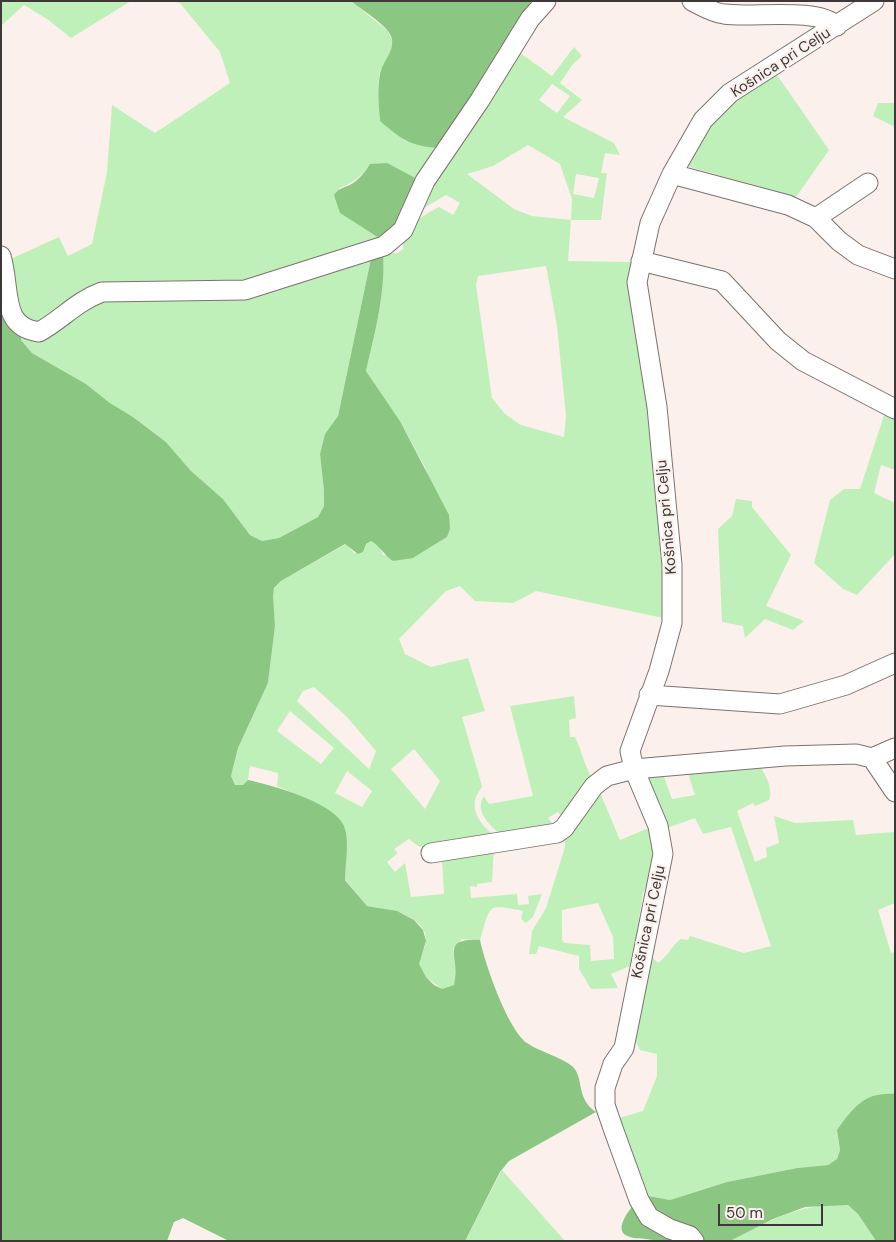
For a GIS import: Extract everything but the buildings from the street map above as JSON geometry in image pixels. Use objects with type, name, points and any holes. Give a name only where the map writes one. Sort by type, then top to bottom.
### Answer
[{"type":"street","points":[[1,256],[5,314],[13,325],[26,331],[39,332],[70,308],[90,296],[102,292],[245,290],[384,246],[403,230],[425,181],[480,100],[530,19],[546,1]]},
{"type":"street","points":[[692,1],[723,14],[794,15],[831,21],[837,26]]},
{"type":"street","name":"Košnica pri Celju","points":[[694,1241],[690,1236],[670,1229],[648,1217],[639,1200],[605,1105],[605,1088],[613,1064],[624,1048],[663,854],[658,826],[634,769],[630,751],[659,671],[672,623],[672,565],[657,407],[638,282],[641,261],[650,223],[672,174],[703,120],[730,93],[874,1]]},
{"type":"street","points":[[672,174],[788,205],[816,218],[839,241],[858,255],[895,269]]},
{"type":"street","points":[[816,218],[868,184]]},
{"type":"street","points":[[641,261],[722,281],[778,341],[803,361],[895,409]]},
{"type":"street","points":[[649,695],[780,704],[846,685],[895,664]]},
{"type":"street","points":[[431,853],[558,833],[564,828],[594,786],[607,776],[634,769],[784,756],[856,754],[872,758],[895,748]]},
{"type":"street","points":[[872,758],[895,792]]},
{"type":"green space","points":[[1,1],[131,1],[71,38],[47,19],[24,5],[1,26]]},
{"type":"green space","points":[[171,1],[351,1],[388,31],[393,43],[389,57],[380,71],[378,86],[380,121],[441,148],[421,181],[371,164],[357,179],[339,188],[340,213],[382,240],[243,287],[97,289],[43,326],[15,322],[6,261],[59,237],[68,256],[92,244],[107,172],[112,105],[155,133],[230,83],[220,52],[180,3]]},
{"type":"green space","points":[[351,1],[530,1],[531,6],[441,148],[422,146],[401,138],[380,121],[379,80],[392,48],[391,37],[380,23]]},
{"type":"green space","points":[[574,47],[582,56],[573,64],[560,83],[582,100],[563,117],[614,143],[620,155],[605,153],[601,173],[607,173],[601,220],[571,220],[568,261],[631,262],[632,308],[653,441],[662,559],[663,618],[536,591],[513,603],[475,601],[460,586],[446,591],[399,639],[405,654],[431,667],[468,658],[485,711],[462,717],[482,786],[476,797],[475,807],[481,822],[498,838],[427,848],[418,846],[409,839],[394,849],[398,853],[387,862],[395,872],[405,863],[411,897],[444,894],[442,859],[494,846],[492,882],[477,884],[477,887],[470,886],[471,898],[517,894],[518,905],[529,904],[528,896],[542,894],[533,917],[526,923],[521,919],[523,911],[502,908],[492,909],[486,919],[480,940],[462,939],[453,949],[456,977],[454,985],[442,989],[426,977],[418,964],[426,942],[425,933],[420,925],[413,919],[394,911],[367,906],[345,879],[345,867],[318,804],[277,786],[278,773],[250,766],[248,780],[243,785],[235,785],[231,776],[238,748],[268,683],[275,626],[272,596],[274,589],[281,581],[346,544],[354,553],[363,552],[366,544],[371,541],[380,547],[383,555],[413,558],[447,537],[425,467],[400,421],[366,371],[381,297],[384,267],[383,252],[398,253],[403,249],[406,234],[414,223],[439,207],[453,215],[460,203],[446,195],[417,212],[516,50],[552,76]],"holes":[[[552,84],[570,96],[557,113],[539,100]],[[528,145],[560,164],[572,199],[571,220],[532,216],[514,209],[467,174],[493,166]],[[576,174],[599,178],[594,198],[573,194]],[[546,266],[557,326],[566,416],[564,437],[521,425],[505,414],[492,398],[476,285],[478,276]],[[314,687],[347,717],[376,751],[369,769],[297,701],[303,691]],[[290,711],[334,748],[321,764],[277,731]],[[414,749],[440,781],[425,809],[391,769]],[[347,771],[372,791],[362,807],[335,793]]]},
{"type":"green space","points":[[773,69],[829,150],[796,197],[690,167],[685,161],[713,116]]},
{"type":"green space","points":[[878,103],[895,103],[895,127],[873,116]]},
{"type":"green space","points":[[387,163],[421,181],[406,214],[382,240],[340,213],[334,195],[339,190],[356,181],[370,164]]},
{"type":"green space","points":[[383,252],[381,297],[366,371],[400,421],[449,515],[450,529],[447,537],[413,558],[393,561],[371,541],[366,544],[363,552],[358,554],[345,544],[281,581],[274,588],[275,626],[268,683],[238,748],[231,776],[235,785],[243,785],[248,780],[286,790],[315,802],[338,817],[344,826],[347,839],[345,880],[367,906],[397,911],[414,920],[423,930],[426,941],[419,964],[426,977],[434,985],[442,989],[454,985],[456,976],[455,947],[467,940],[480,940],[498,996],[512,1025],[527,1043],[572,1066],[578,1076],[585,1101],[596,1112],[509,1161],[500,1172],[465,1241],[229,1241],[183,1218],[174,1222],[167,1241],[1,1241],[1,316],[13,331],[21,336],[21,340],[32,353],[86,384],[166,442],[191,471],[223,499],[250,535],[262,541],[279,538],[318,517],[324,506],[320,454],[325,434],[338,416],[372,254]]},
{"type":"green space","points":[[372,254],[338,416],[325,434],[320,454],[324,506],[318,517],[279,538],[262,541],[250,535],[223,499],[191,471],[166,442],[86,384],[32,353],[21,340],[21,336],[91,299],[202,294]]},
{"type":"green space","points":[[886,409],[895,413],[895,470],[881,465],[874,493],[895,503],[895,554],[857,595],[843,589],[814,563],[830,500],[844,489],[860,489]]},
{"type":"green space","points":[[736,499],[752,501],[752,507],[791,555],[766,606],[804,621],[793,630],[765,619],[745,638],[743,626],[722,622],[718,529],[732,516]]},
{"type":"green space","points":[[574,696],[576,718],[569,720],[570,737],[575,737],[592,778],[565,820],[558,812],[548,818],[556,828],[501,834],[484,817],[481,801],[484,796],[489,804],[533,796],[510,706]]},
{"type":"green space","points":[[757,762],[769,785],[769,800],[755,806],[753,803],[737,811],[755,862],[767,857],[766,848],[779,843],[774,816],[795,823],[853,820],[856,835],[895,832],[895,903],[878,910],[891,953],[895,952],[895,1094],[860,1103],[837,1130],[840,1150],[837,1159],[828,1165],[797,1168],[727,1182],[670,1200],[643,1195],[612,1120],[643,1111],[657,1076],[657,1054],[640,1050],[631,1032],[647,952],[658,963],[678,941],[681,939],[688,940],[690,936],[744,953],[771,946],[731,827],[703,834],[695,818],[664,829],[644,776],[661,769],[672,799],[695,795],[686,767]]},
{"type":"green space","points":[[596,788],[601,795],[620,840],[651,827],[656,850],[653,870],[643,893],[632,965],[611,974],[618,988],[591,989],[579,969],[579,956],[539,946],[536,954],[529,954],[532,931],[546,908],[565,847],[565,839]],"holes":[[[598,903],[613,937],[614,959],[591,961],[590,945],[565,943],[562,940],[562,910]]]},
{"type":"green space","points":[[884,1094],[895,1094],[895,1241],[876,1241],[858,1214],[848,1205],[805,1207],[773,1219],[730,1241],[701,1241],[695,1230],[652,1210],[643,1195],[670,1200],[727,1182],[797,1168],[828,1165],[837,1159],[840,1150],[837,1130],[849,1114],[868,1098]]},
{"type":"green space","points":[[502,1170],[565,1241],[465,1241]]},
{"type":"green space","points":[[636,1202],[678,1241],[634,1238],[625,1234],[622,1231],[623,1221]]},
{"type":"green space","points":[[834,1205],[848,1205],[858,1214],[876,1241],[730,1241],[793,1212]]}]
